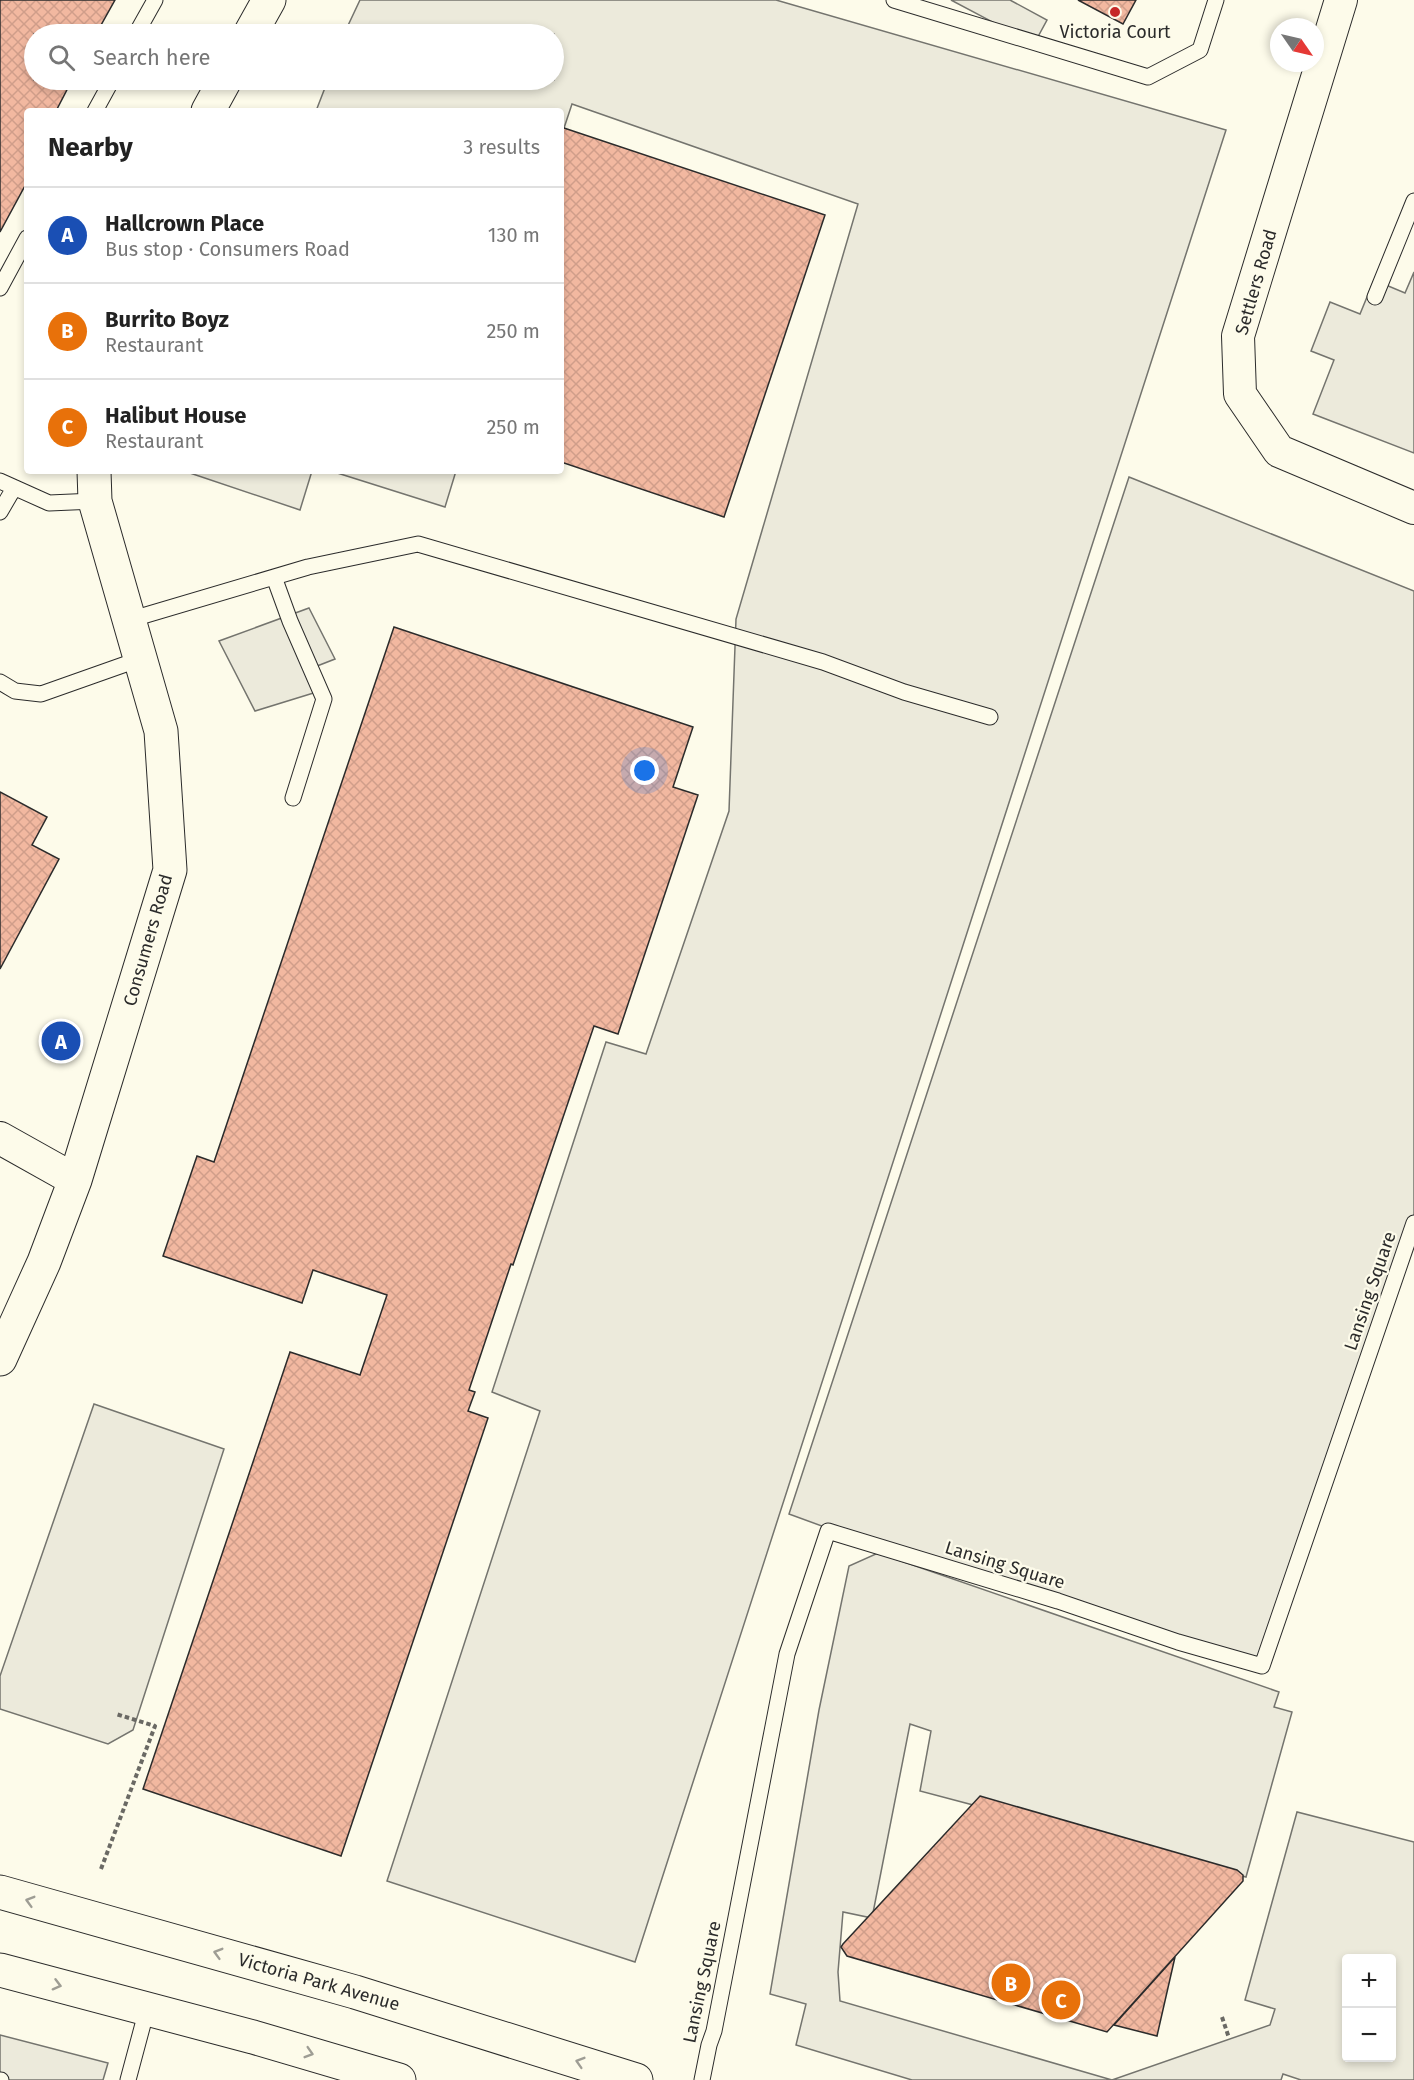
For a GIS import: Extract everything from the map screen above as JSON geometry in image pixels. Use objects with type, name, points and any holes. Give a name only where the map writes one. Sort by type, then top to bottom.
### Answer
[{"type":"main road","points":[[256,24],[269,0]]},
{"type":"main road","points":[[210,108],[220,90]]},
{"type":"main road","name":"Consumers Road","points":[[3,1343],[44,1262],[75,1180],[170,870],[161,731],[94,486]]},
{"type":"main road","name":"Victoria Park Avenue","points":[[0,1892],[355,1992],[636,2080]]},
{"type":"main road","points":[[0,1970],[253,2037],[399,2080]]},
{"type":"street","name":"Settlers Road","points":[[1341,0],[1238,336],[1240,394],[1279,451],[1414,508]]},
{"type":"street","points":[[0,1138],[75,1180]]},
{"type":"lane","points":[[142,24],[155,0]]},
{"type":"lane","points":[[894,0],[1148,77],[1200,50],[1216,0]]},
{"type":"lane","points":[[97,108],[107,90]]},
{"type":"lane","points":[[1375,297],[1414,201]]},
{"type":"lane","points":[[0,288],[24,244]]},
{"type":"lane","points":[[0,512],[7,485],[49,503],[94,486]]},
{"type":"lane","points":[[129,620],[308,567],[418,544],[823,662],[904,692],[990,717]]},
{"type":"lane","points":[[274,577],[290,621],[324,699],[293,798]]},
{"type":"lane","points":[[0,682],[15,691],[41,694],[140,659]]},
{"type":"lane","name":"Lansing Square","points":[[702,2080],[714,2031],[786,1654],[828,1531],[1058,1601],[1178,1642],[1262,1666],[1414,1223]]},
{"type":"lane","points":[[128,2080],[147,2009]]},
{"type":"path","points":[[101,1869],[155,1726],[116,1714]]},
{"type":"path","points":[[1222,2017],[1229,2038]]},
{"type":"shaded area","points":[[360,0],[776,0],[1226,130],[635,1962],[387,1881],[540,1411],[492,1392],[606,1042],[646,1054],[729,811],[736,619],[858,204],[572,104],[564,128],[564,108],[317,108],[324,90],[564,90],[564,24],[349,24]]},
{"type":"shaded area","points":[[951,0],[1010,0],[1047,20],[1034,44]]},
{"type":"shaded area","points":[[1414,272],[1414,453],[1313,414],[1334,360],[1311,351],[1330,302],[1360,314],[1374,280],[1405,293]]},
{"type":"shaded area","points":[[193,474],[311,474],[300,510]]},
{"type":"shaded area","points":[[340,474],[455,474],[445,507]]},
{"type":"shaded area","points":[[1129,477],[1414,591],[1414,1223],[1262,1666],[871,1544],[789,1514]]},
{"type":"shaded area","points":[[309,608],[335,659],[312,668],[320,691],[255,711],[219,641]]},
{"type":"shaded area","points":[[94,1404],[224,1449],[133,1730],[108,1744],[0,1709],[0,1676]]},
{"type":"shaded area","points":[[878,1553],[1279,1692],[1274,1707],[1292,1712],[1246,1877],[920,1791],[931,1731],[910,1724],[872,1918],[843,1912],[838,1972],[840,2001],[1112,2080],[912,2080],[796,2045],[806,2004],[770,1994],[819,1710],[849,1566]]},
{"type":"shaded area","points":[[1297,1812],[1414,1842],[1414,2080],[1301,2080],[1283,2074],[1281,2080],[1112,2080],[1270,2025],[1275,2009],[1245,2000]]},
{"type":"shaded area","points":[[0,2035],[108,2063],[103,2080],[0,2080]]},
{"type":"building","points":[[0,0],[115,0],[102,24],[24,24],[24,90],[67,90],[58,108],[24,108],[24,188],[0,232]]},
{"type":"building","name":"Victoria Court","points":[[1078,0],[1136,0],[1123,24]]},
{"type":"building","points":[[564,128],[825,215],[724,517],[564,463]]},
{"type":"building","points":[[394,627],[693,727],[673,787],[698,795],[618,1034],[594,1026],[513,1265],[511,1264],[469,1390],[475,1392],[468,1411],[488,1418],[341,1856],[143,1789],[290,1352],[360,1375],[387,1295],[313,1270],[302,1303],[163,1256],[197,1156],[214,1162]]},
{"type":"building","points":[[0,792],[47,817],[32,845],[59,859],[0,969]]},
{"type":"building","points":[[980,1796],[1237,1870],[1243,1875],[1243,1881],[1107,2032],[847,1956],[841,1947],[843,1944]]},
{"type":"building","points":[[1175,1957],[1157,2036],[1114,2025]]},
{"type":"place","name":"Victoria Court","points":[[1115,12]]},
{"type":"place","name":"Hallcrown Place","points":[[61,1041]]},
{"type":"place","name":"Burrito Boyz","points":[[1011,1983]]},
{"type":"place","name":"Halibut House","points":[[1061,2000]]}]
